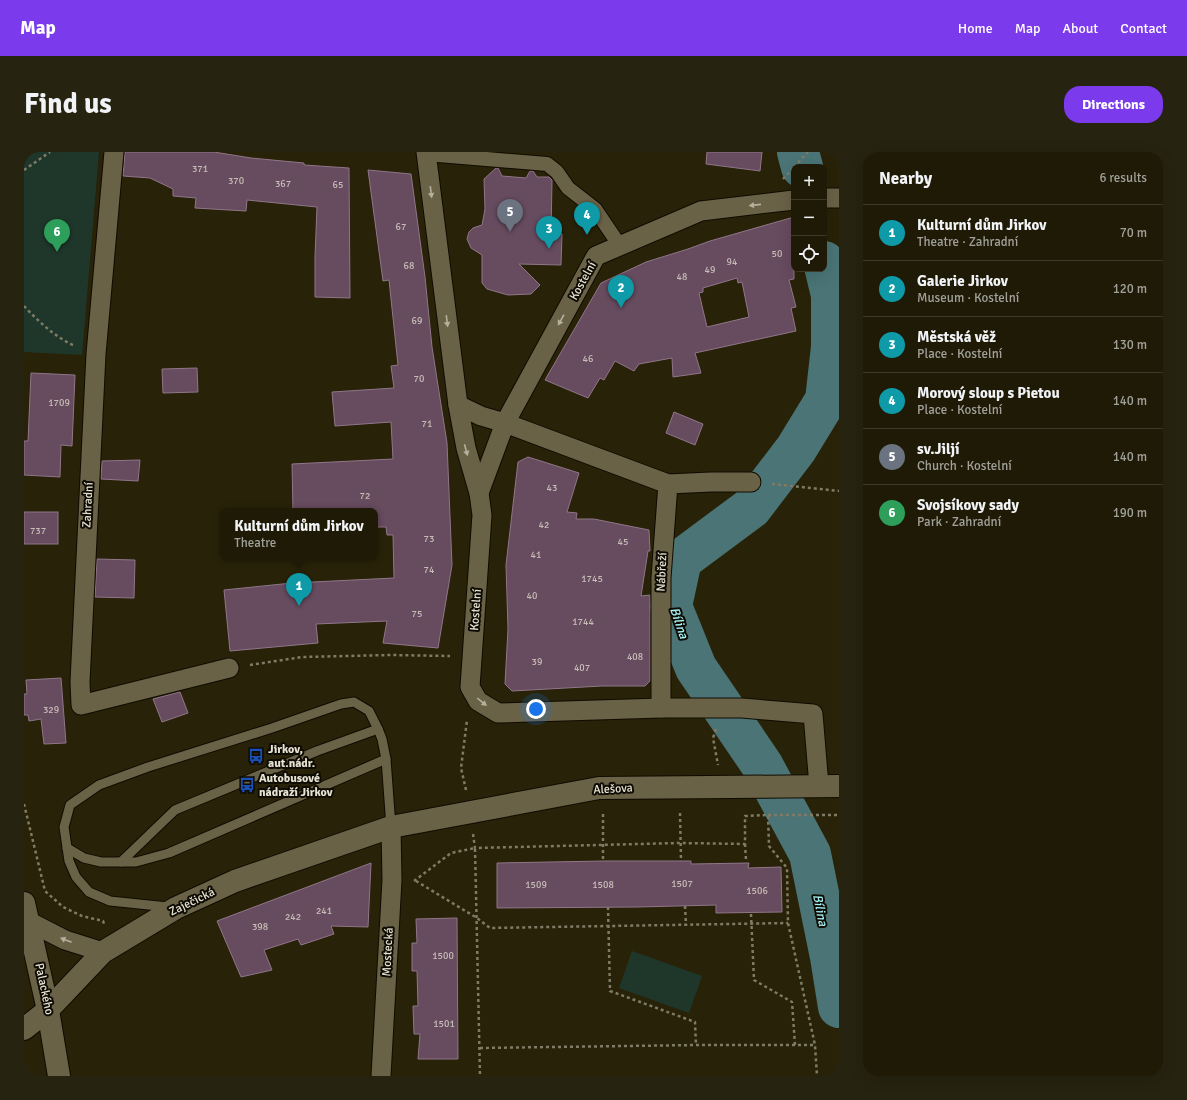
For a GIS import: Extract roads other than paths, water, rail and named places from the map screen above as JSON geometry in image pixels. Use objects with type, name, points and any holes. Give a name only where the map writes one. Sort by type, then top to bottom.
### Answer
[{"type":"street","name":"Zahradní","points":[[114,152],[96,354],[80,682],[81,705],[229,668]]},
{"type":"street","points":[[421,153],[547,164],[557,172],[568,188],[595,210],[620,246]]},
{"type":"street","name":"Kostelní","points":[[421,153],[458,405],[466,448],[480,493],[482,515],[470,687],[478,700],[498,713],[661,708]]},
{"type":"street","points":[[827,198],[839,198]]},
{"type":"street","name":"Kostelní","points":[[480,493],[505,423],[596,256],[701,211],[791,200]]},
{"type":"street","points":[[458,405],[481,416],[505,423],[668,484],[751,482]]},
{"type":"street","name":"Nábřeží","points":[[661,708],[661,578],[668,484]]},
{"type":"street","points":[[661,708],[742,708],[813,714],[829,786]]},
{"type":"street","name":"Alešova","points":[[391,827],[599,788],[829,786]]},
{"type":"street","name":"Mostecká","points":[[381,1076],[392,880],[391,827]]},
{"type":"street","name":"Zaječická","points":[[24,1029],[48,1010],[103,952],[176,908],[235,881],[391,827]]},
{"type":"street","points":[[26,912],[65,940],[103,952]]},
{"type":"street","name":"Palackého","points":[[26,912],[48,1010],[59,1076]]},
{"type":"lane","points":[[176,908],[110,901],[90,892],[76,877],[69,861],[64,827],[70,805],[99,785],[148,767],[272,728],[341,704],[354,702],[370,711],[378,728],[386,759],[391,827]]},
{"type":"lane","points":[[121,862],[175,810],[317,751],[378,728]]},
{"type":"lane","points":[[67,848],[84,858],[101,862],[136,862],[169,853],[386,759]]},
{"type":"waterway","name":"Bílina","points":[[798,152],[801,164]]},
{"type":"waterway","name":"Bílina","points":[[826,272],[832,295],[832,347],[826,400],[796,449],[751,508],[681,560],[671,606],[696,668],[762,765],[810,854],[831,957],[839,1007]]},
{"type":"place","name":"sv.Jiljí","points":[[510,232]]},
{"type":"place","name":"Morový sloup s Pietou","points":[[587,235]]},
{"type":"place","name":"Městská věž","points":[[549,249]]},
{"type":"place","name":"Svojsíkovy sady","points":[[57,252]]},
{"type":"place","name":"Galerie Jirkov","points":[[621,308]]},
{"type":"place","name":"Kulturní dům Jirkov","points":[[299,606]]},
{"type":"place","name":"Jirkov, aut.nádr.","points":[[256,756]]},
{"type":"place","name":"Autobusové nádraží Jirkov","points":[[247,785]]}]
